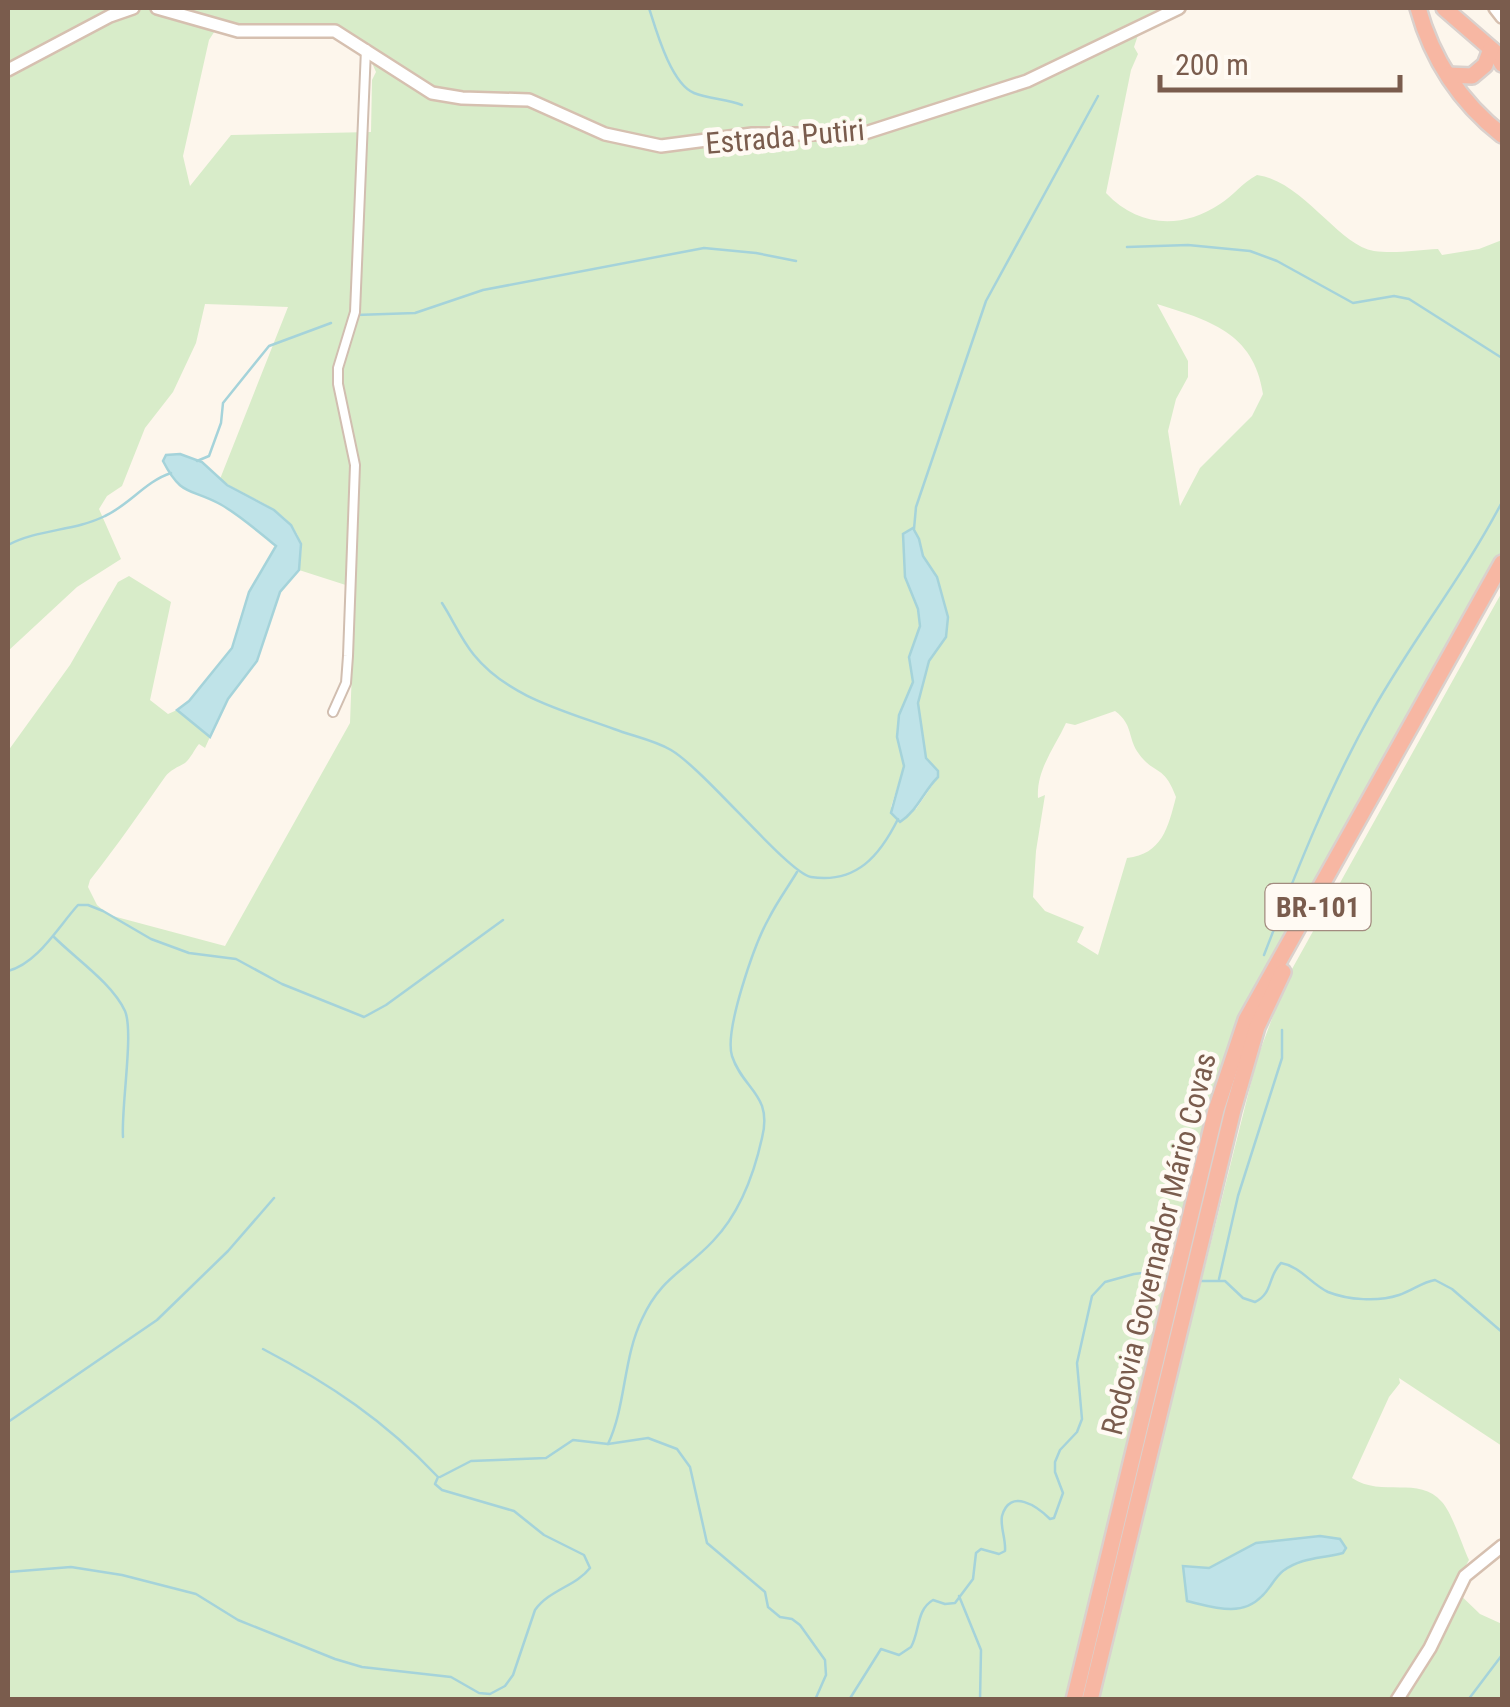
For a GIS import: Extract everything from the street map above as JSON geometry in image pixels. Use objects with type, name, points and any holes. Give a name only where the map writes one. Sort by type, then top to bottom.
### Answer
[{"type":"highway","points":[[1418,8],[1428,43],[1448,75],[1478,115],[1502,135]]},
{"type":"highway","points":[[1444,8],[1491,49],[1502,64]]},
{"type":"highway","points":[[1448,75],[1472,76],[1485,65],[1491,49]]},
{"type":"highway","name":"Rodovia Governador Mário Covas","points":[[1090,1700],[1180,1301],[1181,1254],[1216,1110],[1246,1020],[1502,563]]},
{"type":"highway","name":"Rodovia Governador Mário Covas","points":[[1074,1700],[1180,1301],[1199,1260],[1232,1110],[1257,1027],[1328,888],[1502,580]]},
{"type":"street","points":[[8,70],[110,16],[133,8]]},
{"type":"street","name":"Estrada Putiri","points":[[157,8],[238,31],[335,32],[432,92],[462,98],[529,100],[605,134],[645,144],[677,146],[752,134],[862,134],[1027,81],[1179,8]]},
{"type":"street","points":[[1496,8],[1502,17]]},
{"type":"street","points":[[333,712],[346,682],[348,656],[355,464],[338,368],[354,312],[366,49]]},
{"type":"street","points":[[1398,1700],[1430,1648],[1465,1576],[1502,1546]]},
{"type":"green space","points":[[8,8],[1185,8],[1139,32],[1134,47],[1138,54],[1131,70],[1106,193],[1118,204],[1132,213],[1160,221],[1190,218],[1220,204],[1257,175],[1290,189],[1347,237],[1374,251],[1438,249],[1442,255],[1479,249],[1502,240],[1502,555],[1309,897],[1197,1156],[1067,1699],[8,1699],[8,751],[70,665],[118,582],[129,576],[171,602],[150,700],[168,714],[177,710],[210,737],[205,748],[199,744],[187,761],[165,777],[88,887],[97,905],[109,915],[225,946],[350,723],[355,588],[299,570],[301,546],[289,523],[268,506],[220,479],[288,307],[205,304],[196,343],[173,392],[145,428],[122,486],[107,496],[99,509],[121,559],[77,587],[8,651]],"holes":[[[218,26],[339,32],[368,54],[376,72],[372,80],[371,132],[231,135],[190,186],[183,156],[209,40]],[[1157,304],[1211,323],[1239,342],[1258,373],[1263,394],[1252,416],[1200,468],[1180,506],[1168,431],[1176,399],[1188,377],[1188,361]],[[903,534],[919,539],[923,556],[937,577],[948,617],[943,641],[929,661],[918,703],[926,758],[938,771],[938,777],[916,809],[891,807],[904,766],[897,737],[899,715],[913,682],[909,657],[920,626],[918,609],[905,577]],[[1115,711],[1125,721],[1139,754],[1163,774],[1176,797],[1162,838],[1148,851],[1127,858],[1098,955],[1077,942],[1084,927],[1045,911],[1033,897],[1045,795],[1038,798],[1040,778],[1066,723],[1075,725]]]},
{"type":"green space","points":[[1502,592],[1502,1446],[1399,1378],[1400,1383],[1389,1397],[1352,1478],[1375,1486],[1422,1490],[1433,1494],[1446,1507],[1469,1560],[1453,1588],[1480,1614],[1502,1624],[1502,1699],[1096,1700],[1257,1059],[1287,978]],"holes":[[[1320,1536],[1339,1539],[1344,1544],[1337,1555],[1296,1564],[1279,1576],[1265,1594],[1183,1566],[1208,1568],[1256,1543]]]},
{"type":"water","points":[[180,454],[202,462],[227,485],[274,510],[291,525],[301,544],[299,570],[280,592],[257,661],[228,699],[210,737],[177,710],[189,701],[232,648],[249,592],[276,546],[225,507],[181,486],[163,461],[166,455]]},
{"type":"water","points":[[913,528],[923,556],[937,577],[948,617],[946,637],[929,661],[918,703],[926,758],[938,771],[938,777],[900,822],[891,813],[904,766],[897,737],[899,715],[913,682],[909,657],[920,626],[918,609],[905,577],[903,534]]},
{"type":"water","points":[[1320,1536],[1340,1539],[1346,1548],[1343,1553],[1290,1566],[1254,1603],[1226,1609],[1187,1601],[1183,1566],[1209,1568],[1256,1543]]},
{"type":"waterway","points":[[649,8],[666,55],[686,88],[742,105]]},
{"type":"waterway","points":[[914,529],[916,507],[986,301],[1098,96]]},
{"type":"waterway","points":[[1127,247],[1188,245],[1250,251],[1277,261],[1353,303],[1394,296],[1409,299],[1502,358]]},
{"type":"waterway","points":[[356,315],[415,313],[483,290],[704,248],[796,261]]},
{"type":"waterway","points":[[197,461],[209,456],[221,423],[223,403],[269,346],[331,323]]},
{"type":"waterway","points":[[8,545],[105,516],[171,473]]},
{"type":"waterway","points":[[1264,955],[1314,831],[1357,740],[1502,502]]},
{"type":"waterway","points":[[442,603],[474,655],[503,682],[557,709],[671,750],[784,858],[811,877],[841,876],[865,864],[898,819]]},
{"type":"waterway","points":[[608,1444],[636,1334],[649,1305],[665,1284],[722,1230],[738,1206],[755,1165],[764,1111],[732,1056],[732,1027],[756,946],[797,872]]},
{"type":"waterway","points":[[8,971],[38,952],[78,905],[88,905],[151,939],[189,953],[236,959],[282,984],[364,1017],[503,920]]},
{"type":"waterway","points":[[54,937],[103,981],[125,1011],[128,1035],[123,1137]]},
{"type":"waterway","points":[[1219,1279],[1238,1196],[1282,1058],[1282,1030]]},
{"type":"waterway","points":[[8,1422],[157,1320],[228,1251],[274,1198]]},
{"type":"waterway","points":[[1197,1281],[1225,1281],[1243,1298],[1255,1302],[1265,1294],[1281,1263],[1328,1292],[1354,1298],[1391,1297],[1435,1280],[1452,1289],[1502,1332]]},
{"type":"waterway","points":[[849,1700],[881,1649],[899,1655],[911,1647],[928,1604],[933,1600],[955,1603],[973,1579],[976,1553],[981,1549],[999,1554],[1005,1551],[1002,1516],[1006,1507],[1024,1502],[1054,1518],[1063,1493],[1055,1462],[1082,1419],[1077,1363],[1092,1296],[1105,1282],[1134,1274],[1151,1272],[1169,1279]]},
{"type":"waterway","points":[[263,1349],[356,1405],[437,1476]]},
{"type":"waterway","points":[[440,1477],[471,1461],[546,1458],[573,1440],[608,1444],[648,1438],[677,1449],[690,1467],[707,1543],[765,1592],[768,1607],[800,1625],[825,1660],[826,1675],[815,1700]]},
{"type":"waterway","points":[[8,1572],[71,1567],[122,1575],[196,1594],[238,1620],[335,1659],[362,1667],[451,1677],[479,1693],[490,1694],[505,1686],[513,1675],[535,1610],[590,1568],[584,1555],[544,1535],[514,1511],[442,1490],[435,1484],[438,1477]]},
{"type":"waterway","points":[[959,1596],[981,1650],[980,1700]]},
{"type":"waterway","points":[[1468,1700],[1502,1655]]}]
